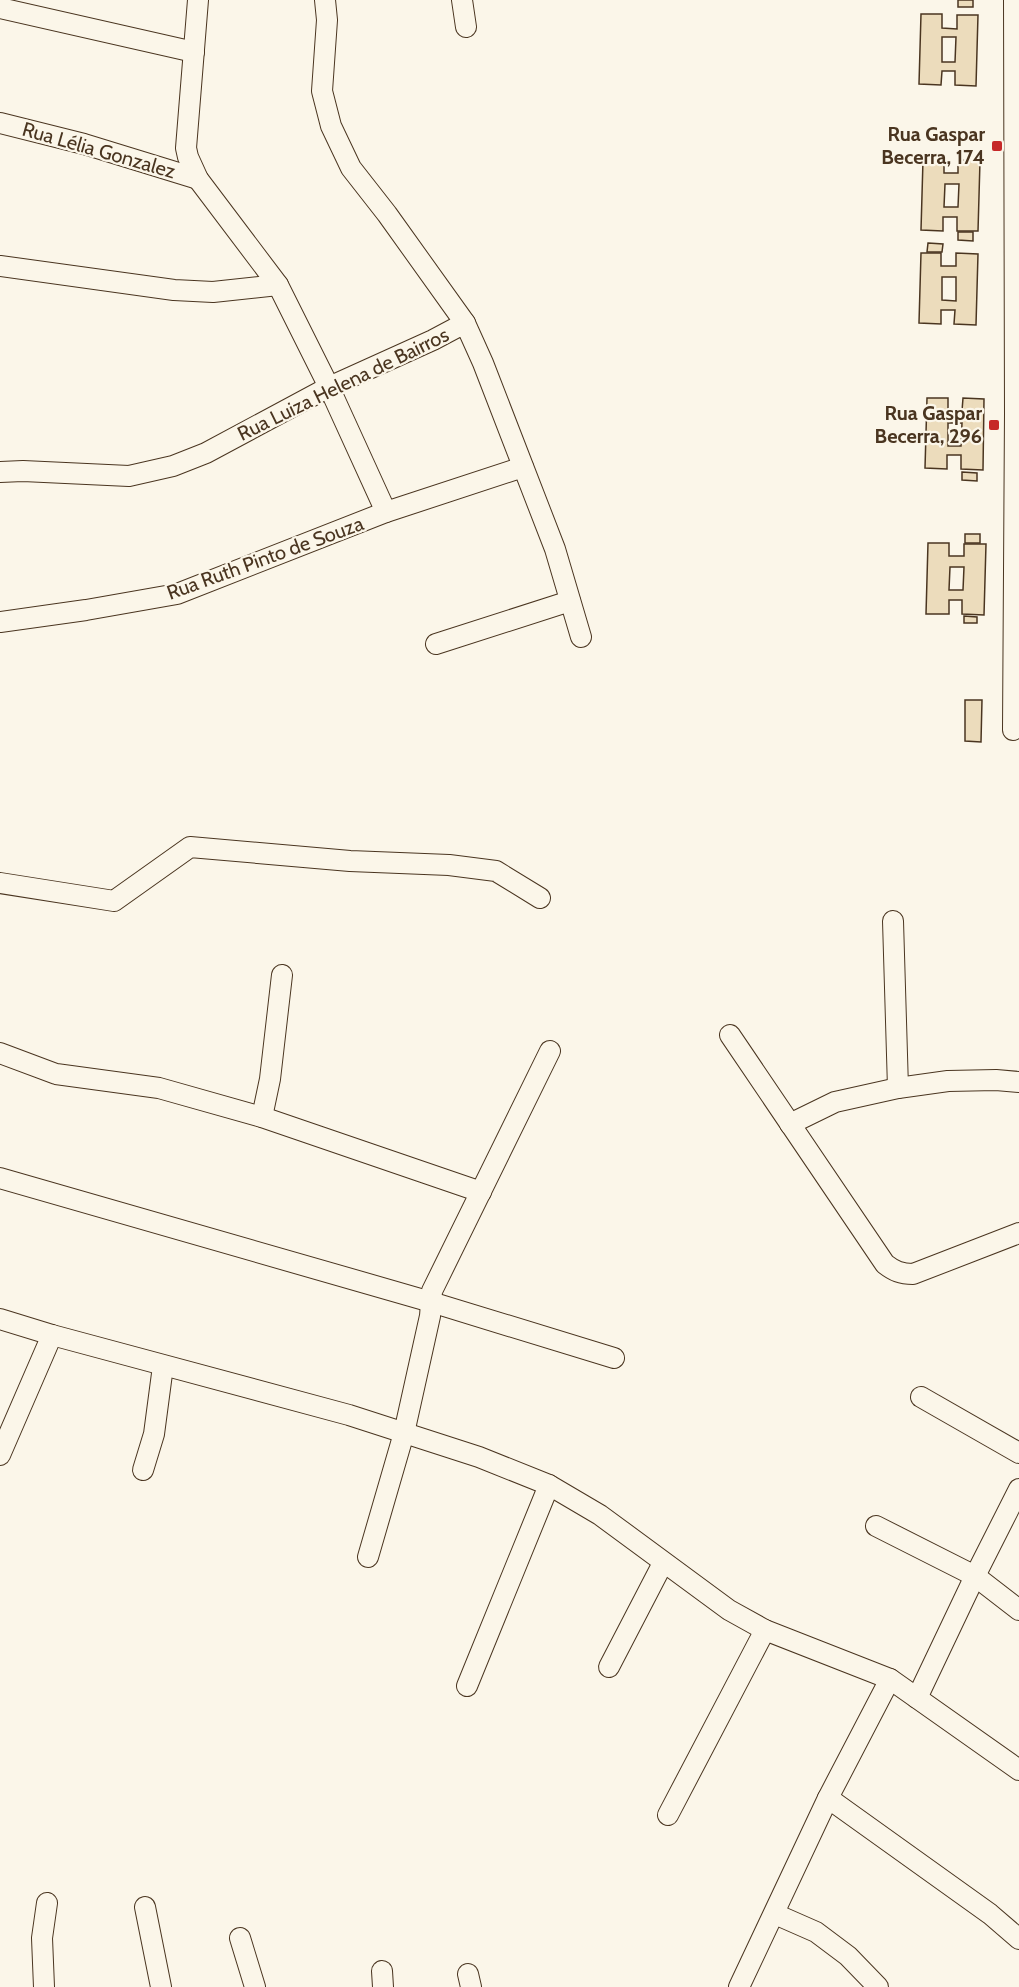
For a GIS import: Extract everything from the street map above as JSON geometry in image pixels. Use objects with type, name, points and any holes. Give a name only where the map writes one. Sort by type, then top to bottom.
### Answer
[{"type":"street","points":[[198,0],[186,148],[188,157],[198,178],[278,285],[329,387],[386,512]]},
{"type":"street","points":[[325,0],[327,20],[322,91],[331,126],[351,168],[465,323]]},
{"type":"street","points":[[462,0],[466,27]]},
{"type":"street","points":[[1012,730],[1017,493],[1014,0]]},
{"type":"street","points":[[0,8],[194,52]]},
{"type":"street","name":"Rua Lélia Gonzalez","points":[[0,123],[84,144],[198,178]]},
{"type":"street","points":[[0,266],[174,290],[213,292],[278,285]]},
{"type":"street","name":"Rua Luiza Helena de Bairros","points":[[0,472],[129,476],[173,466],[206,453],[329,387],[434,340],[465,323],[483,363],[555,549],[581,638]]},
{"type":"street","name":"Rua Ruth Pinto de Souza","points":[[0,622],[177,594],[386,512],[523,467]]},
{"type":"street","points":[[436,644],[570,602]]},
{"type":"street","points":[[0,883],[114,901],[190,847],[350,861],[449,865],[496,871],[540,898]]},
{"type":"street","points":[[893,921],[898,1088]]},
{"type":"street","points":[[262,1117],[270,1078],[282,975]]},
{"type":"street","points":[[730,1035],[885,1264],[895,1272],[913,1274],[1019,1233]]},
{"type":"street","points":[[369,1557],[404,1432],[430,1316],[432,1291],[550,1052]]},
{"type":"street","points":[[0,1053],[56,1074],[159,1088],[262,1117],[481,1192]]},
{"type":"street","points":[[790,1124],[835,1102],[898,1088],[948,1081],[996,1080],[1019,1083]]},
{"type":"street","points":[[0,1178],[431,1302],[614,1358]]},
{"type":"street","points":[[0,1319],[349,1415],[479,1457],[549,1485],[600,1515],[729,1610],[765,1630],[890,1679],[1019,1770]]},
{"type":"street","points":[[0,1455],[52,1335]]},
{"type":"street","points":[[143,1470],[154,1434],[163,1365]]},
{"type":"street","points":[[921,1397],[1019,1453]]},
{"type":"street","points":[[467,1686],[549,1485]]},
{"type":"street","points":[[917,1698],[1019,1489]]},
{"type":"street","points":[[876,1526],[975,1576],[1019,1610]]},
{"type":"street","points":[[609,1667],[663,1563]]},
{"type":"street","points":[[668,1815],[765,1630]]},
{"type":"street","points":[[740,1987],[828,1798],[890,1679]]},
{"type":"street","points":[[828,1798],[990,1914],[1019,1938]]},
{"type":"street","points":[[44,1987],[42,1938],[47,1903]]},
{"type":"street","points":[[145,1907],[161,1987]]},
{"type":"street","points":[[775,1914],[816,1932],[848,1956],[878,1987]]},
{"type":"street","points":[[240,1938],[255,1987]]},
{"type":"building","points":[[958,0],[973,0],[973,7],[958,7]]},
{"type":"building","points":[[921,14],[942,14],[942,28],[957,29],[957,15],[978,15],[976,86],[955,85],[955,71],[942,71],[941,85],[919,84]],"holes":[[[942,37],[956,37],[955,62],[942,62]]]},
{"type":"building","points":[[923,160],[944,160],[944,173],[958,173],[958,160],[980,161],[978,231],[957,231],[957,217],[943,217],[943,231],[921,230]],"holes":[[[945,184],[959,184],[958,207],[944,207]]]},
{"type":"building","points":[[958,232],[973,232],[973,241],[958,240]]},
{"type":"building","points":[[928,243],[943,244],[942,252],[927,252]]},
{"type":"building","points":[[921,253],[941,253],[941,266],[956,266],[956,253],[978,254],[976,325],[954,324],[955,310],[941,310],[941,324],[919,323]],"holes":[[[942,277],[956,277],[956,301],[942,300]]]},
{"type":"building","points":[[927,398],[948,398],[948,411],[962,411],[963,398],[984,399],[983,470],[961,469],[961,455],[947,455],[947,469],[925,468]],"holes":[[[948,423],[962,423],[961,446],[948,446]]]},
{"type":"building","points":[[962,472],[977,473],[977,481],[962,480]]},
{"type":"building","points":[[965,534],[980,534],[980,543],[965,543]]},
{"type":"building","points":[[928,543],[949,543],[949,556],[964,556],[964,544],[986,544],[984,615],[962,614],[962,600],[949,600],[949,614],[926,614]],"holes":[[[950,567],[964,567],[963,590],[949,590]]]},
{"type":"building","points":[[964,616],[977,617],[977,623],[964,623]]},
{"type":"building","points":[[965,700],[982,700],[981,742],[965,741]]},
{"type":"place","name":"Rua Gaspar Becerra, 174","points":[[997,146]]},
{"type":"place","name":"Rua Gaspar Becerra, 296","points":[[994,425]]}]
